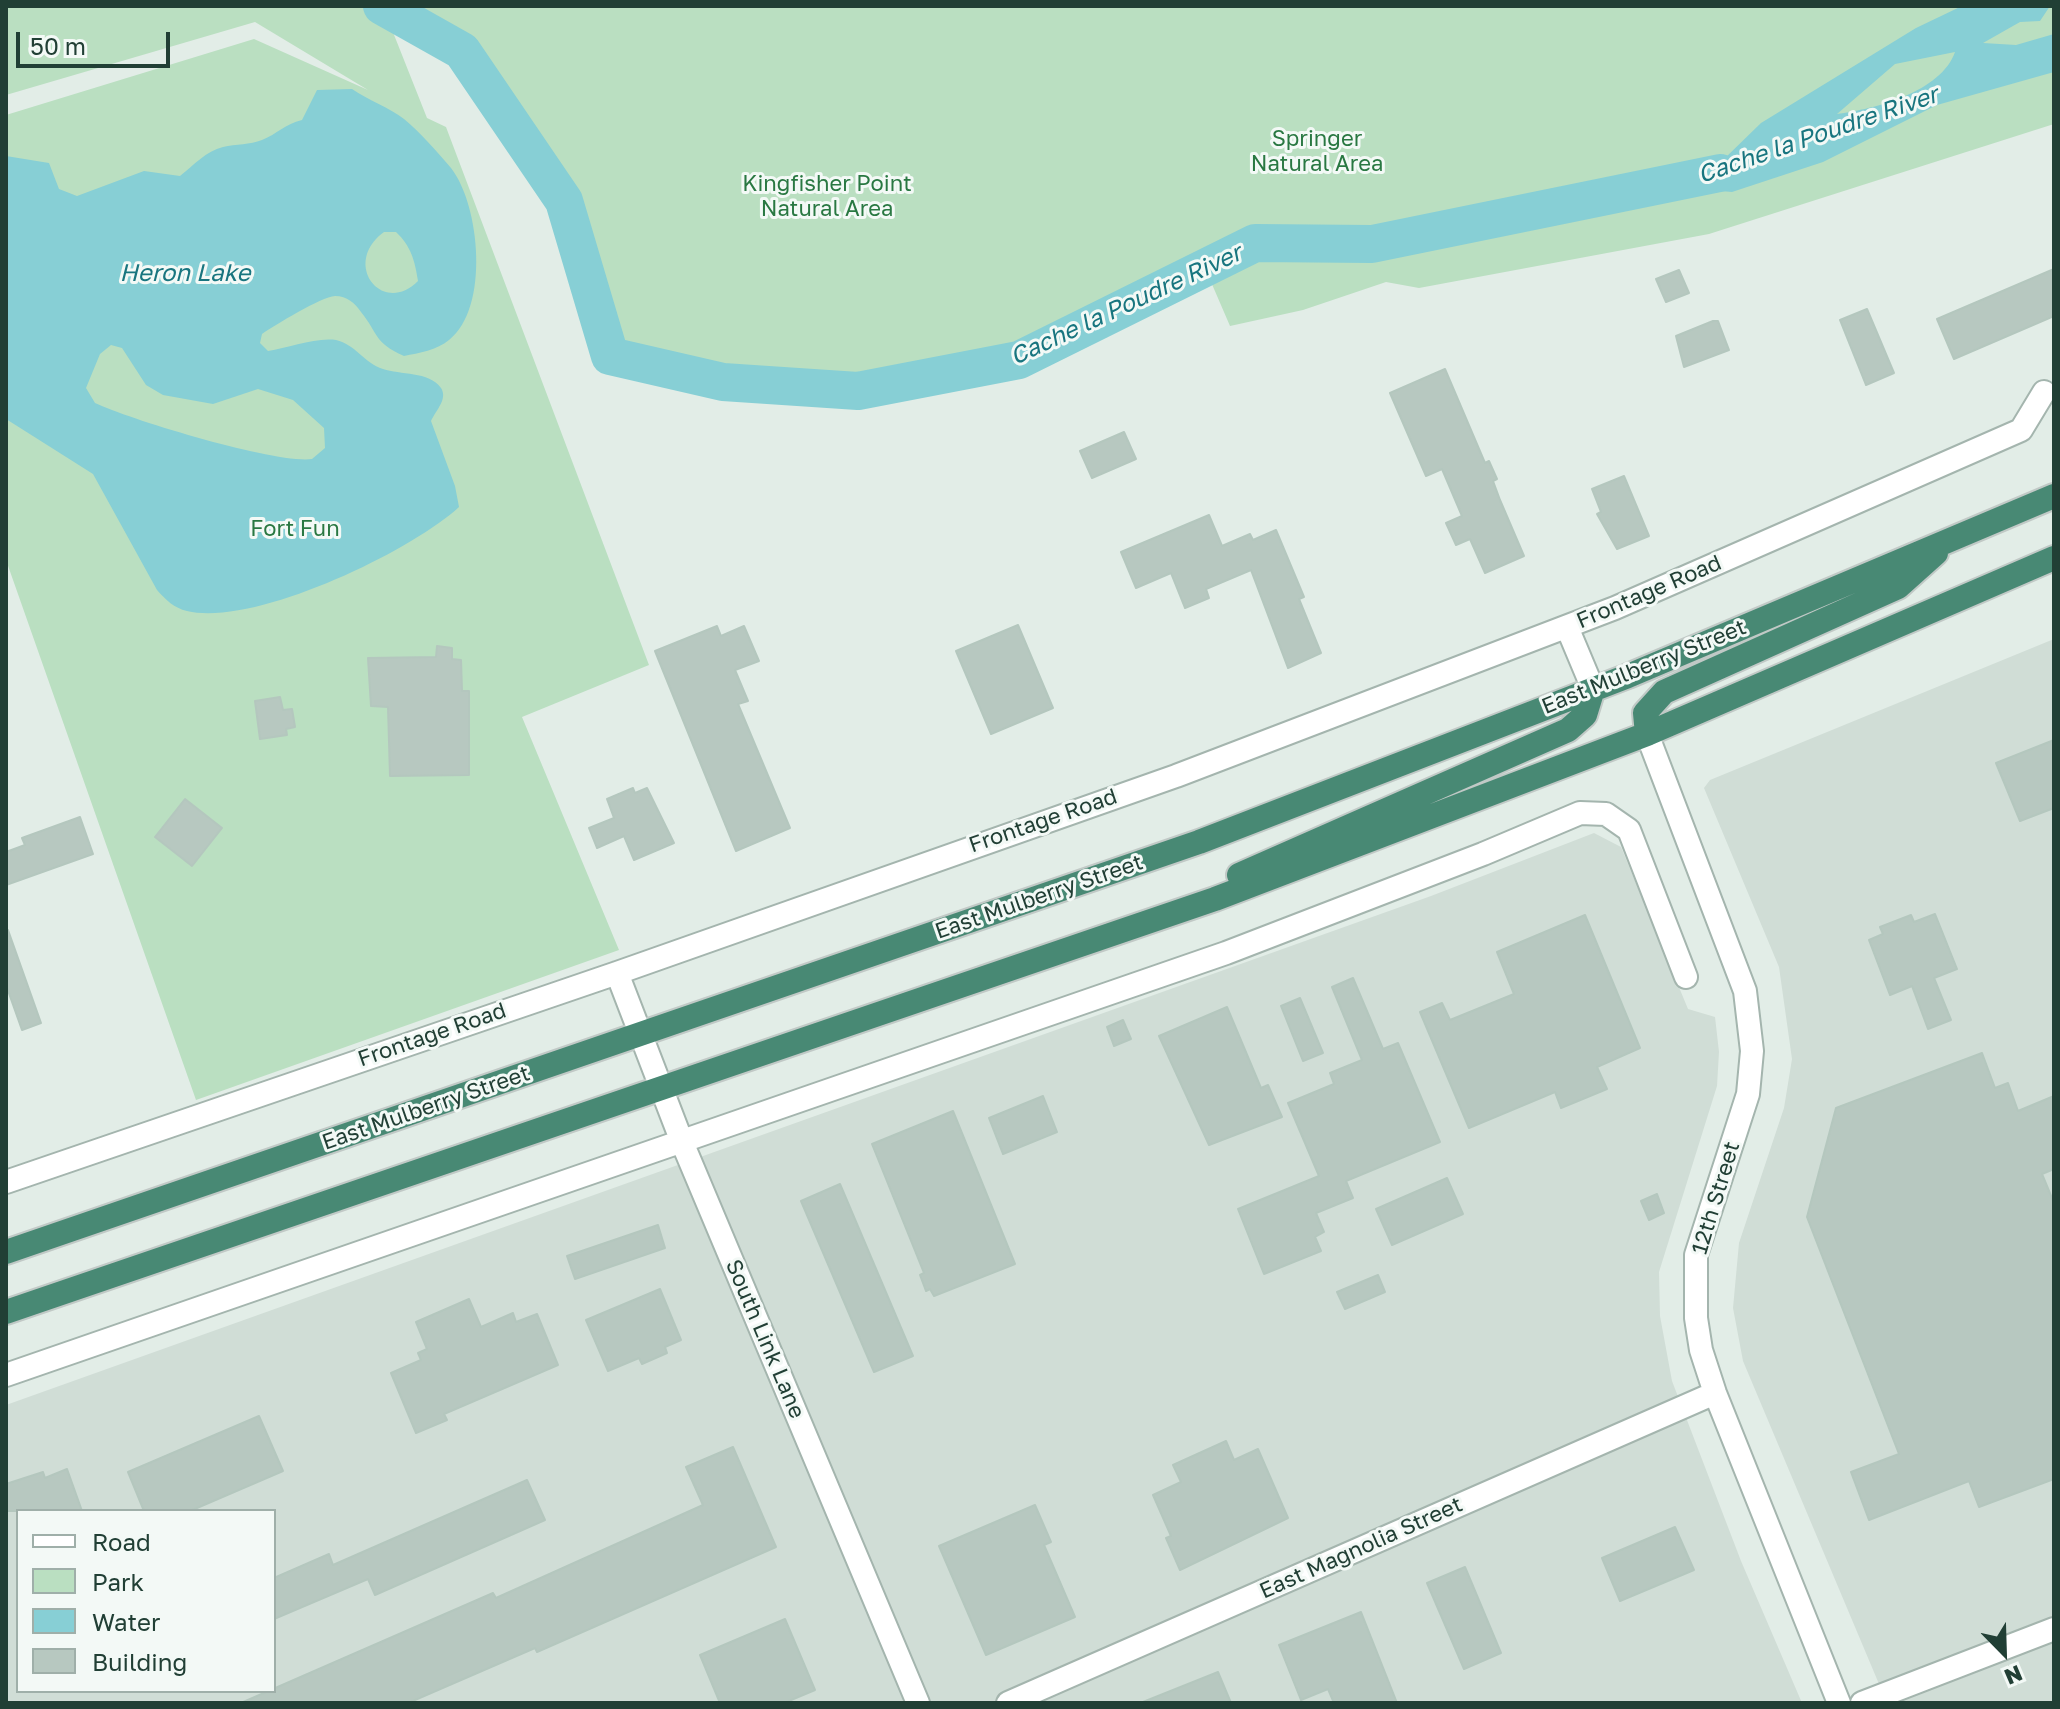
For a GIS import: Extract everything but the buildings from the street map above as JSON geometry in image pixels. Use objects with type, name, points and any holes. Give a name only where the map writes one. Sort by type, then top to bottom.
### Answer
[{"type":"highway","points":[[2006,515],[2054,479]]},
{"type":"highway","name":"East Mulberry Street","points":[[6,1252],[1199,842],[1593,689],[2054,496]]},
{"type":"highway","points":[[1647,734],[1645,713],[1664,692],[1898,587],[1949,540]]},
{"type":"highway","points":[[6,1312],[1215,899],[1647,734],[2054,558]]},
{"type":"highway","points":[[1974,594],[2054,577]]},
{"type":"highway","points":[[1155,917],[1282,854],[1568,730],[1585,715],[1593,689]]},
{"type":"street","name":"Frontage Road","points":[[6,1182],[617,973],[1176,776],[1567,627],[2021,430],[2044,392]]},
{"type":"street","points":[[1567,627],[1593,689]]},
{"type":"street","name":"12th Street","points":[[1647,734],[1745,991],[1751,1024],[1748,1094],[1696,1255],[1696,1318],[1701,1350],[1715,1393],[1839,1703]]},
{"type":"street","points":[[6,1375],[1226,953],[1483,854],[1580,813],[1606,814],[1629,830],[1686,977]]},
{"type":"street","name":"South Link Lane","points":[[617,973],[682,1142],[918,1703]]},
{"type":"street","name":"East Magnolia Street","points":[[1008,1703],[1715,1393]]},
{"type":"street","points":[[1862,1703],[2054,1629]]},
{"type":"shaded area","points":[[2054,639],[2054,1703],[1887,1703],[1743,1361],[1733,1308],[1739,1243],[1784,1108],[1792,1059],[1779,967],[1704,788],[1710,780]]},
{"type":"shaded area","points":[[1594,833],[1621,847],[1688,1009],[1715,1017],[1719,1052],[1717,1086],[1659,1272],[1660,1316],[1672,1381],[1741,1561],[1802,1703],[6,1703],[6,1405],[1431,896]]},
{"type":"green space","points":[[6,6],[2054,6],[2054,124],[1709,234],[1419,288],[1386,282],[1303,310],[1230,326],[1205,268],[1019,360],[858,391],[723,382],[610,356],[564,201],[462,51],[383,7],[427,118],[446,127],[649,665],[522,717],[619,950],[196,1100],[6,560],[6,115],[254,39],[368,90],[255,22],[6,95]]},
{"type":"water","points":[[1962,6],[2050,6],[2040,21],[2020,22],[1983,43],[2016,45],[2054,34],[2054,72],[1937,105],[1823,162],[1732,192],[1664,186],[1722,161],[1761,123],[1916,28]],"holes":[[[1955,52],[1936,78],[1905,96],[1870,108],[1837,114],[1895,64]]]},
{"type":"water","name":"Heron Lake","points":[[352,89],[392,111],[416,130],[451,168],[469,206],[474,230],[475,281],[471,305],[462,325],[449,340],[433,349],[404,356],[382,342],[356,306],[339,296],[320,301],[287,318],[262,334],[260,343],[268,351],[311,341],[336,340],[349,345],[376,366],[422,376],[436,383],[443,396],[431,421],[455,486],[459,507],[405,544],[330,582],[251,608],[216,613],[187,611],[170,603],[157,590],[93,474],[6,419],[6,156],[49,163],[59,189],[77,196],[144,171],[180,176],[217,149],[257,142],[302,120],[317,90]],"holes":[[[384,232],[396,232],[414,260],[418,281],[404,291],[391,293],[380,289],[371,282],[366,271],[366,258],[372,244]],[[111,345],[122,348],[146,385],[163,395],[213,404],[258,389],[293,400],[324,428],[325,448],[312,459],[268,455],[170,430],[95,403],[86,388],[100,354]]]},
{"type":"waterway","name":"Cache la Poudre River","points":[[382,6],[462,51],[564,201],[610,356],[723,382],[858,391],[1019,360],[1255,243],[1372,244],[1720,173]]},
{"type":"park label","name":"Springer Natural Area","points":[[1317,152]]},
{"type":"park label","name":"Kingfisher Point Natural Area","points":[[827,196]]},
{"type":"park label","name":"Fort Fun","points":[[295,529]]}]
